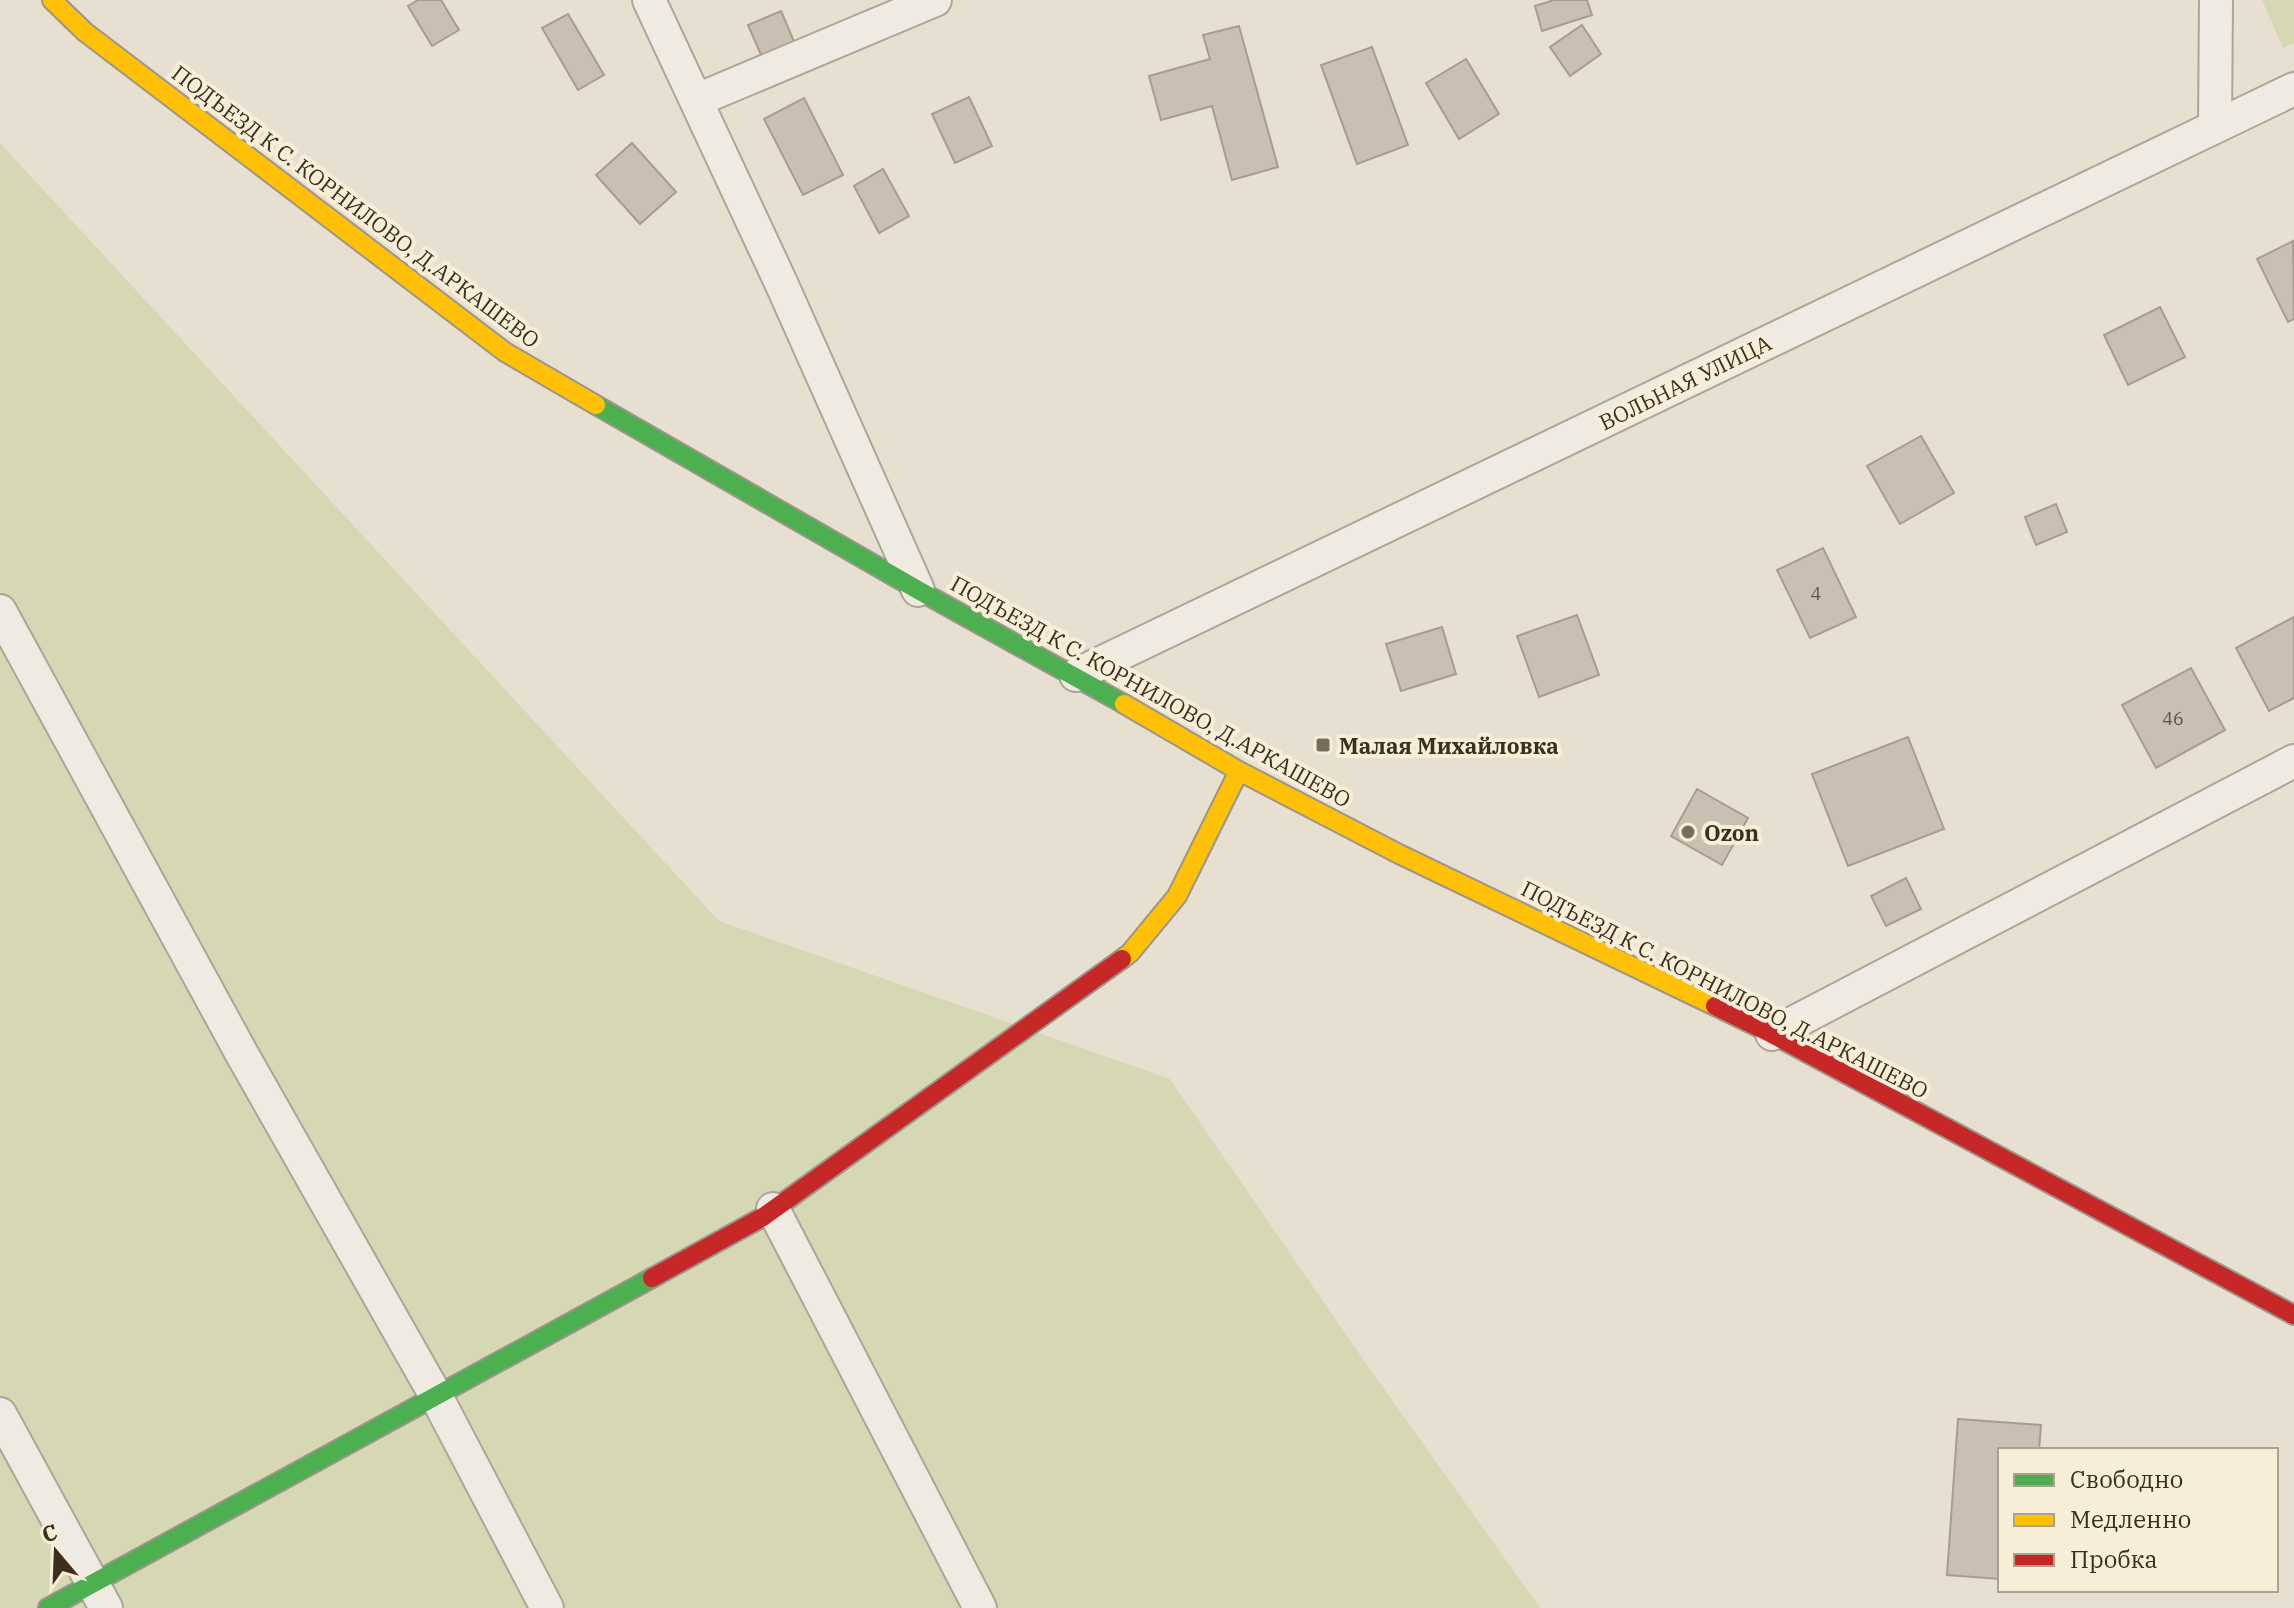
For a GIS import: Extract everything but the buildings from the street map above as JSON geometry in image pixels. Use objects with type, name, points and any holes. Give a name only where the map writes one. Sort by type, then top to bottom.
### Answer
[{"type":"street","name":"ПОДЪЕЗД К С. КОРНИЛОВО, Д.АРКАШЕВО","points":[[52,0],[85,32],[505,352],[918,590],[1076,675],[1239,771],[1399,854],[1772,1034],[2294,1315]]},
{"type":"street","points":[[649,0],[918,590]]},
{"type":"street","points":[[697,100],[935,0]]},
{"type":"street","points":[[2215,127],[2216,0]]},
{"type":"street","name":"ВОЛЬНАЯ УЛИЦА","points":[[1076,675],[2294,89]]},
{"type":"street","points":[[0,611],[243,1056],[436,1396],[547,1608]]},
{"type":"street","points":[[1772,1034],[2294,761]]},
{"type":"street","points":[[48,1608],[99,1596],[436,1396],[773,1209],[1130,953],[1177,896],[1239,771]]},
{"type":"street","points":[[773,1209],[980,1608]]},
{"type":"street","points":[[0,1414],[99,1596]]},
{"type":"green space","points":[[2262,0],[2294,0],[2294,43],[2283,48]]},
{"type":"green space","points":[[0,143],[719,921],[1170,1079],[1367,1365],[1540,1608],[0,1608]]},
{"type":"traffic: fast","points":[[596,405],[1124,704]]},
{"type":"traffic: fast","points":[[48,1608],[652,1278]]},
{"type":"traffic: slow","points":[[52,0],[85,32],[505,352],[596,405]]},
{"type":"traffic: slow","points":[[1124,704],[1239,771],[1399,854],[1715,1006]]},
{"type":"traffic: slow","points":[[1122,959],[1177,896],[1239,771]]},
{"type":"traffic: jam","points":[[652,1278],[763,1217],[1122,959]]},
{"type":"traffic: jam","points":[[1715,1006],[2294,1315]]},
{"type":"place","name":"Малая Михайловка","points":[[1323,745]]},
{"type":"place","name":"Ozon","points":[[1688,832]]}]
